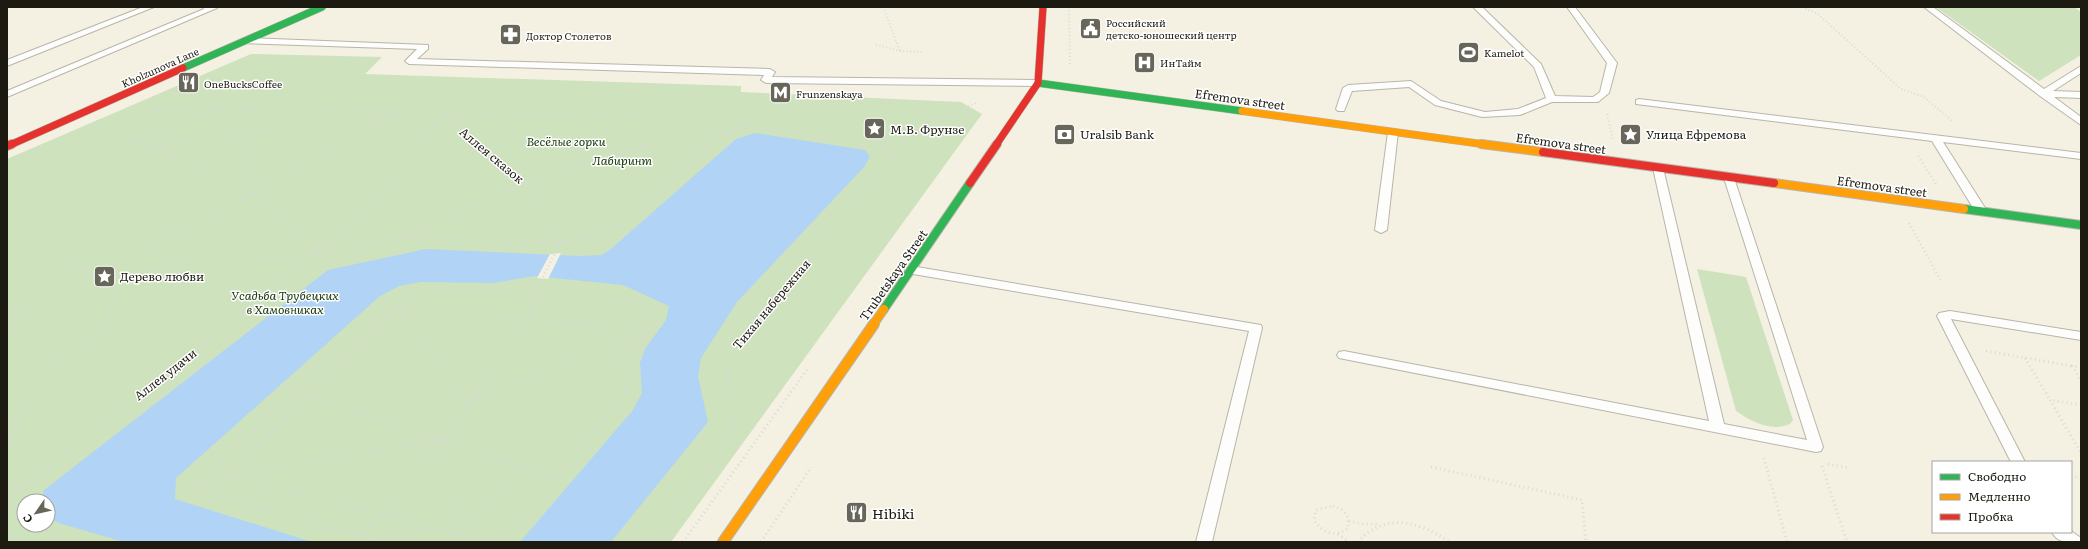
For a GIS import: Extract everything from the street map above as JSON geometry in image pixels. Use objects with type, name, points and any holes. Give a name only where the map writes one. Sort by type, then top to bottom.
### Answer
[{"type":"street","name":"Kholzunova Lane","points":[[7,146],[322,7]]},
{"type":"street","name":"Trubetskaya Street","points":[[723,542],[1030,98],[1038,83],[1043,7]]},
{"type":"street","name":"Efremova street","points":[[1038,83],[2081,225]]},
{"type":"lane","points":[[7,63],[150,7]]},
{"type":"lane","points":[[7,94],[213,8],[207,7]]},
{"type":"lane","points":[[1477,7],[1538,66],[1551,99]]},
{"type":"lane","points":[[1341,109],[1348,88],[1411,84],[1438,103],[1485,115],[1520,112],[1551,99],[1595,100],[1604,93],[1612,63],[1571,7]]},
{"type":"lane","points":[[1928,7],[2081,122]]},
{"type":"lane","points":[[245,41],[425,47],[409,61],[770,72],[766,80],[1038,83]]},
{"type":"lane","points":[[2043,94],[2081,69]]},
{"type":"lane","points":[[2043,94],[2081,95]]},
{"type":"lane","points":[[1639,102],[2081,156]]},
{"type":"lane","points":[[1381,230],[1393,132]]},
{"type":"lane","points":[[1936,139],[1981,211]]},
{"type":"lane","points":[[1658,168],[1718,428]]},
{"type":"lane","points":[[1344,355],[1816,447],[1729,178]]},
{"type":"lane","points":[[911,270],[1256,328],[1204,542]]},
{"type":"lane","points":[[2017,461],[1943,319],[1943,316],[1946,315],[2081,336]]},
{"type":"lane","points":[[2062,533],[2075,542]]},
{"type":"path","points":[[883,7],[900,51]]},
{"type":"path","points":[[1069,7],[1070,72]]},
{"type":"path","points":[[1802,7],[1818,14],[1901,89],[1924,97],[1979,144]]},
{"type":"path","points":[[876,44],[900,51],[924,52]]},
{"type":"path","points":[[442,114],[694,116],[882,147],[980,100]]},
{"type":"path","points":[[134,142],[222,107]]},
{"type":"path","points":[[254,107],[245,133],[254,193]]},
{"type":"path","points":[[144,110],[254,107],[398,111]]},
{"type":"path","points":[[152,146],[398,111]]},
{"type":"path","points":[[7,322],[254,193],[398,111]]},
{"type":"path","name":"Аллея сказок","points":[[442,114],[526,183],[561,242]]},
{"type":"path","name":"Аллея удачи","points":[[7,499],[322,250],[388,187],[442,114]]},
{"type":"path","points":[[98,275],[138,272],[196,261],[279,259],[322,250],[399,238],[561,242],[600,236],[719,136],[747,124]]},
{"type":"path","points":[[111,132],[134,142],[152,146],[254,193],[322,250]]},
{"type":"path","points":[[399,238],[526,183],[663,139],[719,136]]},
{"type":"path","name":"Тихая набережная","points":[[655,542],[726,445],[734,415],[727,389],[728,356],[893,158],[882,147]]},
{"type":"path","points":[[645,198],[665,201]]},
{"type":"path","points":[[1896,200],[1941,281]]},
{"type":"path","points":[[143,218],[172,235]]},
{"type":"path","points":[[807,228],[831,232]]},
{"type":"path","points":[[354,542],[383,513],[441,440],[467,402],[530,318],[535,294],[561,242]]},
{"type":"path","points":[[7,452],[25,409],[59,357],[104,330],[116,287],[98,275],[49,253]]},
{"type":"path","points":[[192,486],[298,392],[378,318],[420,293],[446,289],[535,294],[641,303],[653,310],[657,320],[649,331],[521,466],[461,537]]},
{"type":"path","points":[[653,310],[662,302]]},
{"type":"path","points":[[400,306],[467,402]]},
{"type":"path","points":[[226,476],[400,306],[649,331]]},
{"type":"path","points":[[467,402],[649,331]]},
{"type":"path","points":[[496,542],[556,478],[624,395],[649,331]]},
{"type":"path","points":[[1958,347],[2081,367]]},
{"type":"path","points":[[2025,358],[2081,453]]},
{"type":"path","points":[[2072,366],[2081,380]]},
{"type":"path","points":[[298,392],[556,478]]},
{"type":"path","points":[[2050,400],[2081,405]]},
{"type":"path","points":[[192,486],[226,476],[441,440]]},
{"type":"path","points":[[441,440],[463,542]]},
{"type":"path","points":[[1762,450],[1787,542]]},
{"type":"path","points":[[1821,462],[1847,542]]},
{"type":"path","points":[[1431,467],[1582,500],[1586,542]]},
{"type":"path","points":[[226,476],[383,513],[461,537]]},
{"type":"path","points":[[192,486],[381,542]]},
{"type":"path","points":[[1338,534],[1346,530],[1349,521],[1346,514],[1333,506],[1323,507],[1316,510],[1314,517],[1319,528],[1338,534],[1349,542]]},
{"type":"path","points":[[1349,521],[1363,524],[1402,522],[1421,526],[1440,535],[1449,542]]},
{"type":"path","points":[[1358,542],[1368,530],[1383,524]]},
{"type":"path","points":[[7,533],[31,542]]},
{"type":"green space","points":[[1936,7],[2074,7],[2081,12],[2081,55],[2039,81]]},
{"type":"green space","name":"Усадьба Трубецких в Хамовниках","points":[[251,54],[382,57],[365,74],[741,86],[741,92],[961,102],[982,114],[671,542],[7,542],[7,159]]},
{"type":"green space","points":[[1697,269],[1746,277],[1793,420],[1790,424],[1776,427],[1762,425],[1736,411]]},
{"type":"water","points":[[755,133],[865,150],[870,157],[864,167],[737,302],[701,358],[698,376],[708,422],[611,542],[520,542],[633,410],[642,393],[640,363],[645,349],[666,320],[669,306],[623,285],[535,276],[493,283],[421,282],[399,286],[380,296],[176,478],[175,499],[312,542],[124,542],[56,521],[56,493],[43,493],[44,490],[328,270],[426,249],[580,256],[602,255],[612,248],[736,139]]},
{"type":"pier","points":[[561,253],[548,279],[537,278],[550,254]]},
{"type":"traffic: fast","points":[[183,68],[322,7]]},
{"type":"traffic: fast","points":[[1038,83],[1242,111]]},
{"type":"traffic: fast","points":[[884,309],[970,183]]},
{"type":"traffic: fast","points":[[1964,209],[2081,225]]},
{"type":"traffic: slow","points":[[1242,111],[1543,152]]},
{"type":"traffic: slow","points":[[1774,183],[1964,209]]},
{"type":"traffic: slow","points":[[723,542],[884,309]]},
{"type":"traffic: jam","points":[[970,183],[1038,83],[1043,7]]},
{"type":"traffic: jam","points":[[7,146],[183,68]]},
{"type":"traffic: jam","points":[[1543,152],[1774,183]]},
{"type":"place","name":"Российский детско-юношеский центр","points":[[1090,28]]},
{"type":"place","name":"Доктор Столетов","points":[[510,35]]},
{"type":"place","name":"Kamelot","points":[[1468,52]]},
{"type":"place","name":"ИнТайм","points":[[1145,62]]},
{"type":"place","name":"OneBucksCoffee","points":[[189,83]]},
{"type":"place","name":"Frunzenskaya","points":[[780,93]]},
{"type":"place","name":"М.В. Фрунзе","points":[[874,129]]},
{"type":"place","name":"Uralsib Bank","points":[[1065,134]]},
{"type":"place","name":"Улица Ефремова","points":[[1631,134]]},
{"type":"place","name":"Дерево любви","points":[[104,276]]},
{"type":"place","name":"Hibiki","points":[[857,513]]},
{"type":"park label","name":"Весёлые горки","points":[[566,141]]},
{"type":"park label","name":"Лабиринт","points":[[622,160]]}]
